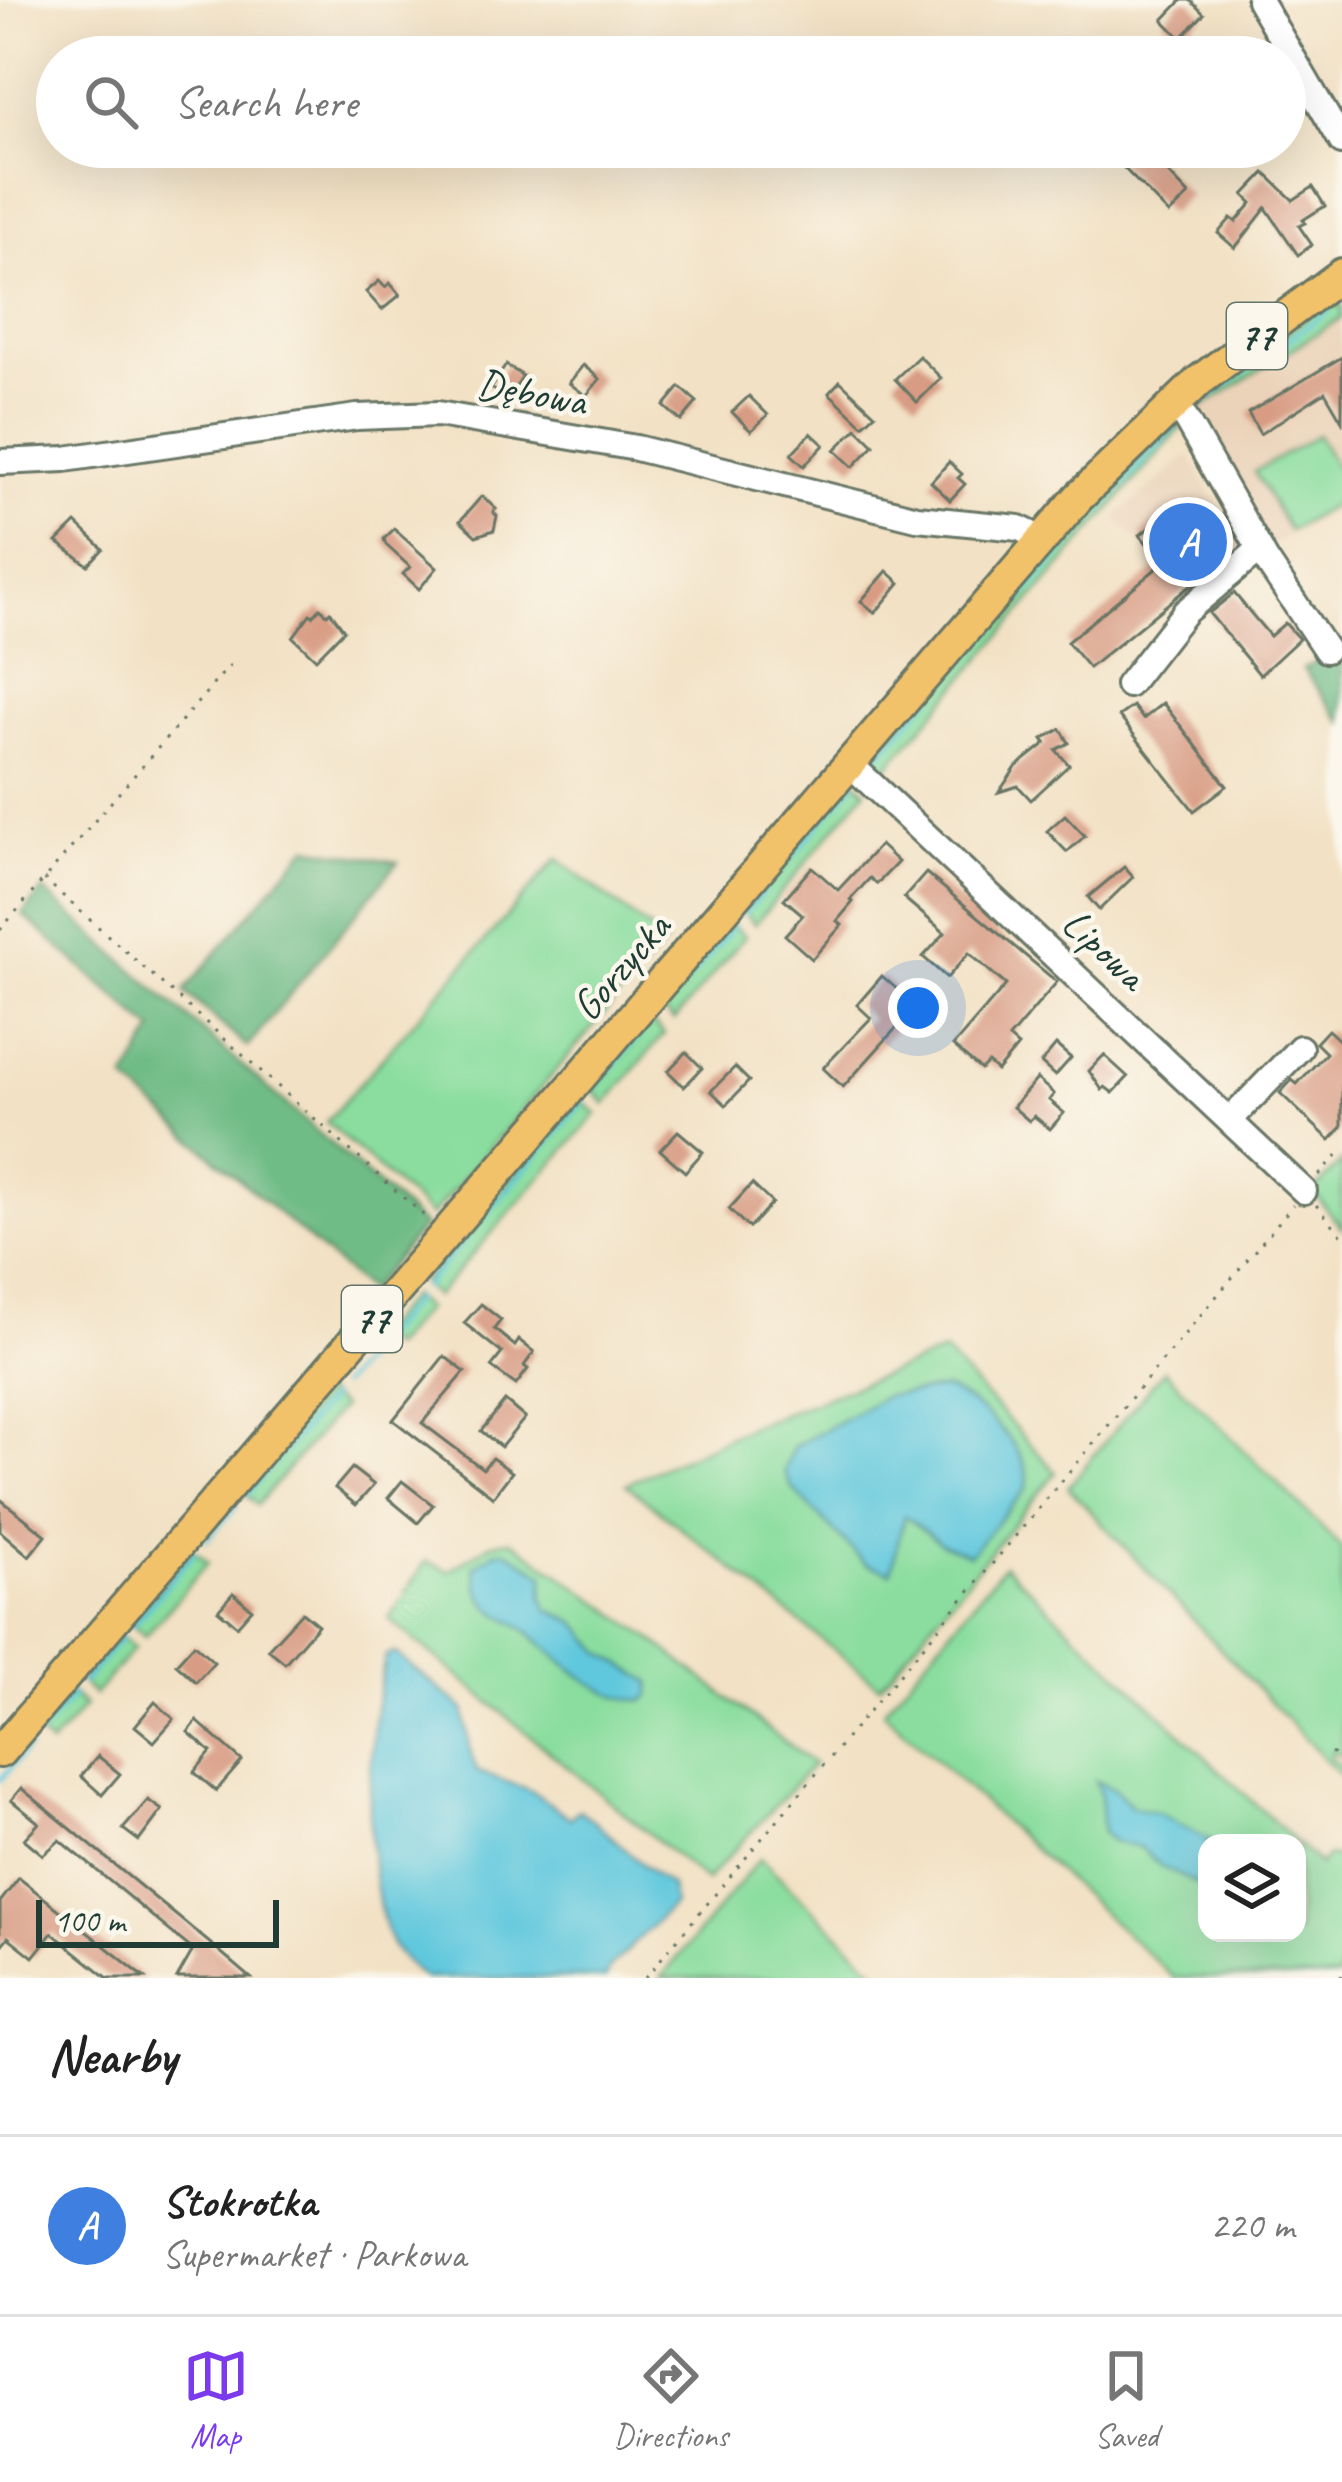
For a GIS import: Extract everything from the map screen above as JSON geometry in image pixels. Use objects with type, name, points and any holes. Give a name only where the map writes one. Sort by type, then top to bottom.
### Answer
[{"type":"main road","name":"Gorzycka","points":[[0,1753],[1107,467],[1236,351],[1342,274]]},
{"type":"street","points":[[1258,0],[1279,36]]},
{"type":"street","points":[[1306,81],[1342,142]]},
{"type":"street","points":[[1176,402],[1260,549],[1326,650]]},
{"type":"street","name":"Dębowa","points":[[0,462],[88,456],[357,417],[438,414],[636,448],[916,518],[1018,528],[1042,539]]},
{"type":"street","points":[[1127,685],[1185,612],[1260,549]]},
{"type":"street","name":"Lipowa","points":[[849,763],[1304,1191]]},
{"type":"street","points":[[1231,1119],[1300,1048]]},
{"type":"path","points":[[0,930],[231,664]]},
{"type":"path","points":[[44,879],[445,1234]]},
{"type":"path","points":[[645,1978],[1342,1150]]},
{"type":"path","points":[[1304,1191],[1342,1235]]},
{"type":"path","points":[[1331,1753],[1342,1760]]},
{"type":"shaded area","points":[[1342,317],[1342,510],[1338,505],[1267,548],[1193,413]]},
{"type":"shaded area","points":[[1189,455],[1245,551],[1191,597],[1115,517]]},
{"type":"green space","points":[[1342,304],[1342,317],[1193,413],[1192,403],[1321,307]]},
{"type":"green space","points":[[1176,421],[1181,427],[1177,432],[878,778],[868,760],[1110,485]]},
{"type":"green space","points":[[1317,435],[1342,478],[1342,500],[1289,531],[1254,472]]},
{"type":"green space","points":[[1342,649],[1342,722],[1303,669]]},
{"type":"green space","points":[[852,778],[866,790],[755,924],[741,910]]},
{"type":"green space","points":[[307,847],[398,862],[247,1047],[184,991]]},
{"type":"green space","points":[[557,859],[666,942],[431,1216],[326,1122]]},
{"type":"green space","points":[[43,890],[424,1226],[368,1291],[126,1081],[154,1031],[23,915]]},
{"type":"green space","points":[[730,923],[745,936],[674,1021],[658,1006]]},
{"type":"green space","points":[[647,1018],[664,1034],[606,1104],[589,1086]]},
{"type":"green space","points":[[579,1098],[597,1114],[435,1297],[421,1283]]},
{"type":"green space","points":[[1342,1161],[1342,1228],[1313,1192]]},
{"type":"green space","points":[[410,1296],[425,1309],[391,1348],[376,1335]]},
{"type":"green space","points":[[944,1352],[1056,1472],[880,1686],[626,1484],[754,1425]]},
{"type":"green space","points":[[1164,1370],[1342,1548],[1342,1756],[1332,1751],[1330,1758],[1342,1766],[1342,1778],[1068,1487]]},
{"type":"green space","points":[[324,1393],[341,1407],[257,1505],[242,1490]]},
{"type":"green space","points":[[511,1540],[649,1637],[813,1764],[706,1881],[389,1619],[426,1561],[449,1571],[492,1543]]},
{"type":"green space","points":[[192,1549],[208,1562],[145,1636],[129,1622]]},
{"type":"green space","points":[[1004,1565],[1287,1834],[1198,1834],[1198,1942],[1306,1942],[1306,1852],[1320,1865],[1327,1856],[1342,1858],[1342,1961],[1337,1978],[1174,1978],[883,1711]]},
{"type":"green space","points":[[119,1635],[134,1648],[94,1695],[80,1681]]},
{"type":"green space","points":[[69,1692],[85,1706],[50,1746],[36,1732]]},
{"type":"green space","points":[[760,1858],[884,1978],[661,1978]]},
{"type":"water","points":[[944,1389],[1001,1429],[1022,1460],[1026,1489],[969,1555],[942,1544],[904,1516],[891,1572],[866,1564],[792,1488],[784,1472],[793,1447],[886,1396]]},
{"type":"water","points":[[497,1551],[509,1552],[544,1575],[547,1609],[576,1622],[603,1653],[651,1682],[646,1700],[629,1699],[596,1686],[489,1606],[479,1589],[475,1566]]},
{"type":"water","points":[[395,1653],[464,1709],[477,1771],[532,1791],[570,1818],[579,1810],[671,1886],[673,1904],[610,1968],[606,1978],[424,1978],[395,1949],[375,1881],[370,1802],[379,1686],[386,1656]]},
{"type":"water","points":[[1095,1781],[1115,1789],[1132,1807],[1156,1812],[1198,1834],[1198,1885],[1162,1867],[1141,1848],[1114,1842],[1103,1833]]},
{"type":"building","points":[[1182,0],[1190,0],[1204,14],[1183,36],[1163,20]]},
{"type":"building","points":[[1124,168],[1164,168],[1189,195],[1169,214]]},
{"type":"building","points":[[1265,173],[1293,200],[1313,187],[1325,206],[1299,226],[1312,245],[1298,255],[1266,208],[1235,248],[1218,233],[1231,218],[1236,222],[1252,203],[1244,195]]},
{"type":"building","points":[[379,281],[385,287],[390,283],[400,295],[382,310],[366,292]]},
{"type":"building","points":[[919,356],[941,378],[917,402],[895,379]]},
{"type":"building","points":[[1342,357],[1342,421],[1325,392],[1260,434],[1248,413]]},
{"type":"building","points":[[506,365],[523,376],[508,399],[491,388]]},
{"type":"building","points":[[583,365],[600,379],[586,396],[569,383]]},
{"type":"building","points":[[840,381],[875,414],[863,425],[829,393]]},
{"type":"building","points":[[680,387],[697,402],[681,421],[664,406]]},
{"type":"building","points":[[749,396],[768,415],[751,431],[732,412]]},
{"type":"building","points":[[857,428],[874,445],[853,467],[835,450]]},
{"type":"building","points":[[811,433],[824,445],[804,466],[791,454]]},
{"type":"building","points":[[949,462],[965,484],[950,500],[931,482]]},
{"type":"building","points":[[482,496],[497,516],[494,530],[476,536],[460,521]]},
{"type":"building","points":[[1173,509],[1218,563],[1089,668],[1067,642],[1163,563],[1140,535]]},
{"type":"building","points":[[76,523],[103,549],[88,565],[57,542]]},
{"type":"building","points":[[394,529],[437,568],[419,589],[403,574],[410,567],[386,545],[384,539]]},
{"type":"building","points":[[887,571],[900,583],[875,613],[861,601]]},
{"type":"building","points":[[1234,593],[1270,636],[1285,623],[1299,639],[1260,675],[1209,613]]},
{"type":"building","points":[[320,608],[327,614],[330,611],[344,630],[316,659],[293,637]]},
{"type":"building","points":[[1163,703],[1227,786],[1194,811],[1119,716],[1133,706],[1143,719]]},
{"type":"building","points":[[1061,729],[1069,743],[1056,750],[1069,765],[1031,800],[1018,786],[999,792],[1017,766],[1046,743],[1043,739]]},
{"type":"building","points":[[1065,815],[1085,836],[1067,852],[1047,831]]},
{"type":"building","points":[[880,845],[898,862],[877,884],[870,878],[850,900],[853,902],[837,921],[842,925],[812,959],[785,935],[803,915],[784,899],[812,867],[838,890]]},
{"type":"building","points":[[1124,867],[1133,877],[1099,910],[1088,897]]},
{"type":"building","points":[[926,873],[1057,982],[1009,1038],[1018,1046],[997,1071],[988,1063],[981,1070],[953,1046],[1006,985],[969,953],[947,978],[923,957],[945,933],[904,898]]},
{"type":"building","points":[[882,976],[916,1006],[843,1087],[823,1068],[871,1018],[857,1005]]},
{"type":"building","points":[[1328,1030],[1342,1043],[1342,1127],[1330,1140],[1280,1093],[1292,1080],[1297,1084],[1326,1053],[1316,1043]]},
{"type":"building","points":[[1056,1045],[1071,1058],[1055,1076],[1041,1063]]},
{"type":"building","points":[[686,1052],[702,1068],[684,1087],[668,1071]]},
{"type":"building","points":[[1104,1055],[1128,1077],[1113,1093],[1105,1087],[1102,1090],[1089,1071]]},
{"type":"building","points":[[735,1067],[749,1081],[726,1105],[711,1091]]},
{"type":"building","points":[[1037,1079],[1054,1094],[1049,1100],[1064,1113],[1050,1129],[1034,1116],[1029,1121],[1013,1107]]},
{"type":"building","points":[[678,1131],[703,1152],[685,1172],[660,1150]]},
{"type":"building","points":[[752,1184],[772,1203],[749,1228],[729,1209]]},
{"type":"building","points":[[481,1304],[501,1320],[494,1329],[515,1346],[519,1340],[534,1352],[516,1385],[491,1367],[502,1353],[464,1323]]},
{"type":"building","points":[[444,1356],[465,1372],[422,1423],[483,1469],[492,1458],[512,1472],[493,1497],[393,1420]]},
{"type":"building","points":[[505,1401],[525,1418],[501,1447],[481,1431]]},
{"type":"building","points":[[352,1468],[374,1485],[356,1505],[335,1488]]},
{"type":"building","points":[[402,1481],[433,1505],[418,1523],[388,1498]]},
{"type":"building","points":[[0,1499],[46,1535],[29,1556],[0,1531]]},
{"type":"building","points":[[233,1593],[252,1609],[237,1626],[218,1610]]},
{"type":"building","points":[[302,1612],[318,1625],[285,1663],[268,1649]]},
{"type":"building","points":[[194,1644],[214,1662],[196,1682],[176,1664]]},
{"type":"building","points":[[155,1702],[174,1719],[154,1742],[135,1726]]},
{"type":"building","points":[[197,1721],[242,1761],[216,1791],[194,1772],[211,1752],[188,1732]]},
{"type":"building","points":[[98,1756],[120,1774],[102,1795],[81,1776]]},
{"type":"building","points":[[21,1788],[251,1978],[177,1978],[193,1950],[60,1840],[43,1855],[24,1839],[39,1823],[11,1800]]},
{"type":"building","points":[[148,1800],[162,1810],[139,1841],[123,1829]]},
{"type":"building","points":[[19,1878],[145,1978],[108,1978],[52,1933],[33,1957],[8,1937],[0,1947],[0,1902]]},
{"type":"waterway","points":[[1194,408],[1330,310]]},
{"type":"waterway","points":[[871,764],[1178,423]]},
{"type":"waterway","points":[[744,914],[855,782]]},
{"type":"waterway","points":[[662,1010],[734,926]]},
{"type":"waterway","points":[[593,1090],[651,1021]]},
{"type":"waterway","points":[[424,1287],[583,1102]]},
{"type":"waterway","points":[[380,1340],[414,1299]]},
{"type":"waterway","points":[[340,1386],[364,1359]]},
{"type":"waterway","points":[[247,1494],[330,1398]]},
{"type":"waterway","points":[[206,1540],[237,1506]]},
{"type":"waterway","points":[[132,1626],[195,1552]]},
{"type":"waterway","points":[[82,1683],[122,1637]]},
{"type":"waterway","points":[[39,1735],[73,1695]]},
{"type":"waterway","points":[[0,1780],[29,1747]]},
{"type":"place","name":"Stokrotka","points":[[1188,542]]}]
